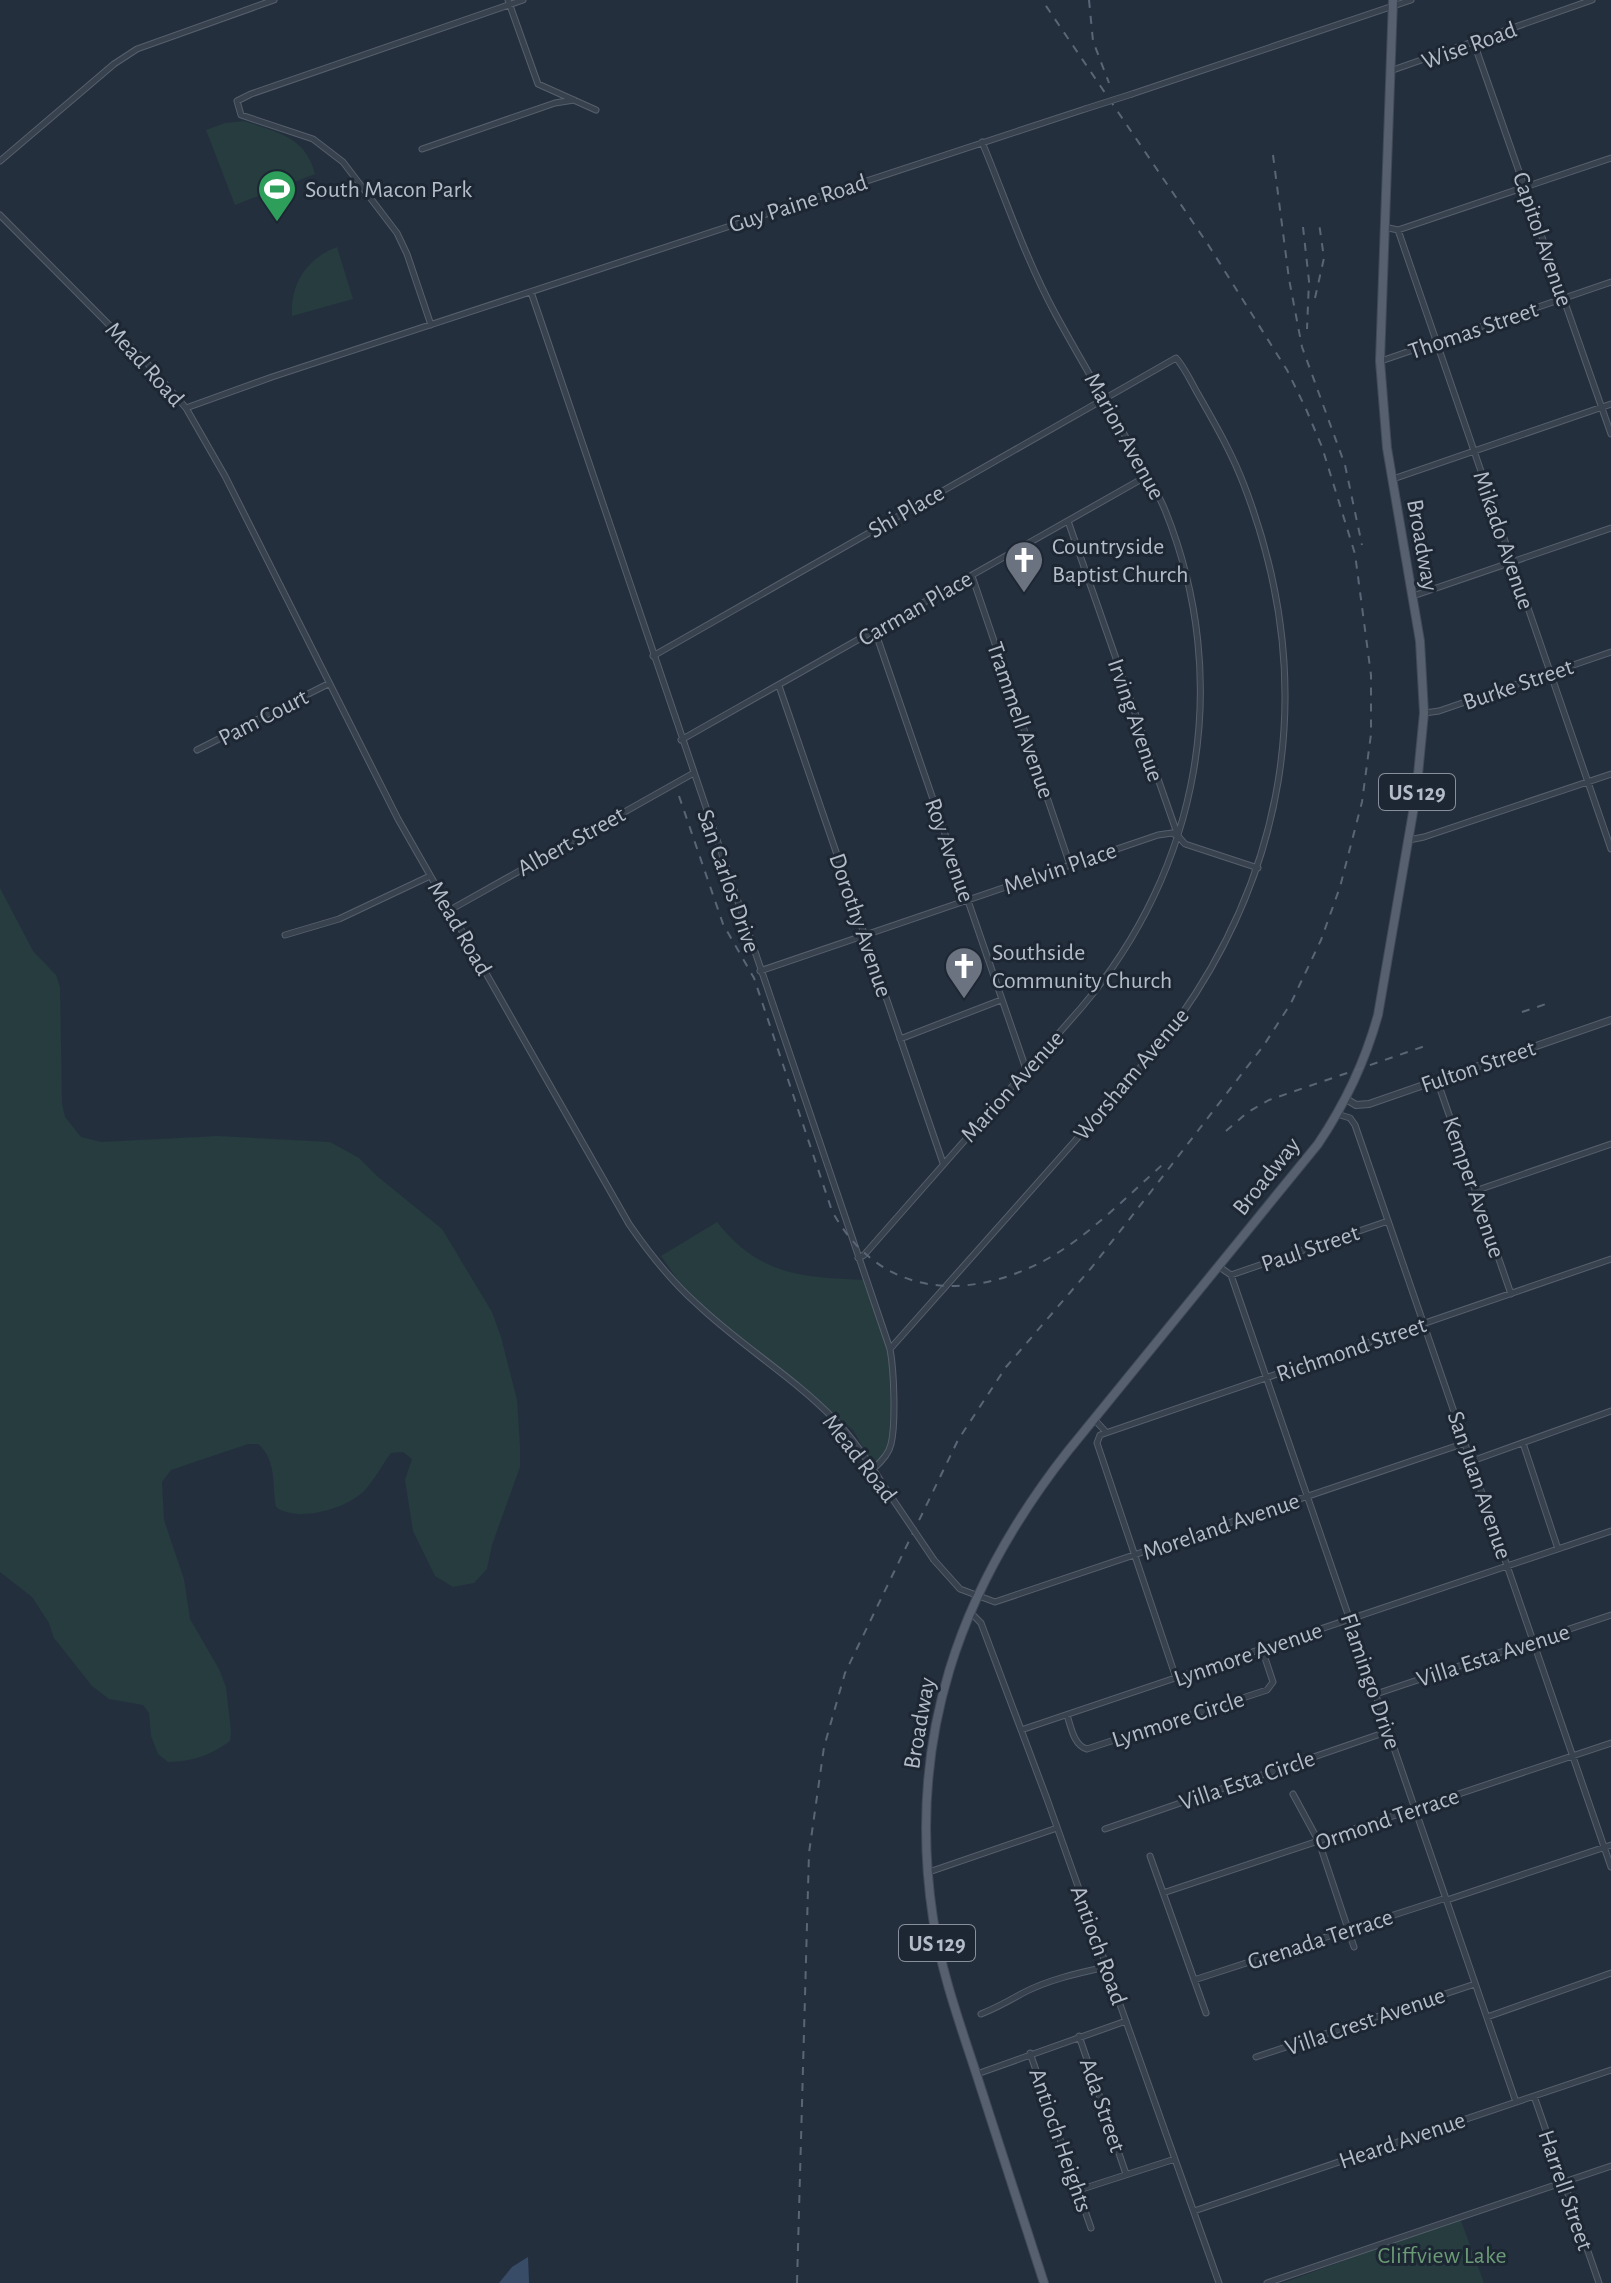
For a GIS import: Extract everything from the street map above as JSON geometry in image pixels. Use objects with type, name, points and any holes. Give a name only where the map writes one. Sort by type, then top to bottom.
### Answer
[{"type":"main road","name":"Broadway","points":[[1044,2283],[942,1964],[928,1873],[926,1817],[934,1737],[951,1662],[970,1612],[996,1557],[1030,1500],[1318,1144],[1346,1099],[1378,1015],[1416,795],[1424,713],[1420,641],[1383,418],[1380,361],[1393,3]]},
{"type":"street","points":[[0,161],[131,52],[274,0]]},
{"type":"street","points":[[431,325],[397,233],[343,162],[313,139],[241,115],[237,101],[509,2],[523,0]]},
{"type":"street","name":"Guy Paine Road","points":[[186,408],[1132,94],[1393,3],[1411,0]]},
{"type":"street","name":"Wise Road","points":[[1389,71],[1592,0]]},
{"type":"street","points":[[509,2],[538,84],[596,110]]},
{"type":"street","name":"Capitol Avenue","points":[[1474,43],[1611,434]]},
{"type":"street","points":[[422,149],[555,103],[574,100]]},
{"type":"street","name":"Marion Avenue","points":[[858,1258],[864,1255],[1093,994],[1123,952],[1156,895],[1188,807],[1196,767],[1200,718],[1193,610],[1184,568],[1165,509],[1036,274],[982,142]]},
{"type":"street","points":[[1384,227],[1398,230],[1611,158]]},
{"type":"street","name":"Mead Road","points":[[0,215],[147,363],[186,408],[225,476],[374,775],[619,1209],[645,1247],[697,1304],[835,1419],[934,1560],[960,1589],[978,1594]]},
{"type":"street","name":"Mikado Avenue","points":[[1398,230],[1611,849]]},
{"type":"street","name":"Thomas Street","points":[[1380,361],[1611,282]]},
{"type":"street","name":"San Carlos Drive","points":[[531,292],[692,774],[890,1349],[893,1367],[891,1445],[873,1469]]},
{"type":"street","name":"Worsham Avenue","points":[[890,1349],[1180,1019],[1215,963],[1258,868],[1272,812],[1282,750],[1284,657],[1276,593],[1262,534],[1225,440],[1181,363],[1176,358],[1160,367]]},
{"type":"street","name":"Shi Place","points":[[653,656],[1160,367]]},
{"type":"street","points":[[1392,479],[1611,404]]},
{"type":"street","name":"Carman Place","points":[[681,740],[1147,476]]},
{"type":"street","name":"Irving Avenue","points":[[1068,521],[1178,836]]},
{"type":"street","points":[[1412,596],[1611,528]]},
{"type":"street","name":"Trammell Avenue","points":[[972,576],[1070,865]]},
{"type":"street","name":"Roy Avenue","points":[[875,631],[1026,1069]]},
{"type":"street","name":"Burke Street","points":[[1424,713],[1439,711],[1611,652]]},
{"type":"street","name":"Pam Court","points":[[197,750],[329,684]]},
{"type":"street","name":"Dorothy Avenue","points":[[779,686],[943,1163]]},
{"type":"street","name":"Albert Street","points":[[450,910],[692,774]]},
{"type":"street","points":[[1409,840],[1611,774]]},
{"type":"street","name":"Melvin Place","points":[[760,971],[1158,835],[1172,833],[1178,836]]},
{"type":"street","points":[[1178,836],[1185,844],[1258,868]]},
{"type":"street","points":[[285,935],[339,919],[430,876]]},
{"type":"street","points":[[900,1039],[1001,1000]]},
{"type":"street","name":"Fulton Street","points":[[1346,1099],[1362,1106],[1611,1020]]},
{"type":"street","name":"Kemper Avenue","points":[[1437,1080],[1511,1294]]},
{"type":"street","name":"San Juan Avenue","points":[[1337,1114],[1353,1121],[1573,1756],[1608,1846],[1611,1867]]},
{"type":"street","points":[[1475,1191],[1611,1144]]},
{"type":"street","name":"Paul Street","points":[[1231,1275],[1388,1221]]},
{"type":"street","name":"Richmond Street","points":[[1106,1432],[1611,1259]]},
{"type":"street","points":[[1218,1266],[1231,1275]]},
{"type":"street","name":"Flamingo Drive","points":[[1231,1275],[1516,2102]]},
{"type":"street","points":[[1472,1461],[1611,1411]]},
{"type":"street","points":[[1094,1419],[1106,1432],[1098,1437],[1097,1443],[1176,1678]]},
{"type":"street","name":"Moreland Avenue","points":[[978,1594],[995,1602],[1465,1443]]},
{"type":"street","points":[[1523,1443],[1558,1549]]},
{"type":"street","name":"Lynmore Avenue","points":[[1021,1730],[1611,1531]]},
{"type":"street","name":"Antioch Road","points":[[970,1612],[981,1623],[1021,1730],[1219,2283]]},
{"type":"street","name":"Villa Esta Avenue","points":[[1376,1694],[1611,1615]]},
{"type":"street","name":"Lynmore Circle","points":[[1067,1715],[1077,1743],[1087,1749],[1267,1690],[1273,1682],[1262,1649]]},
{"type":"street","name":"Villa Esta Circle","points":[[1105,1829],[1389,1731]]},
{"type":"street","name":"Ormond Terrace","points":[[1163,1893],[1611,1743]]},
{"type":"street","points":[[1293,1794],[1319,1842],[1354,1947]]},
{"type":"street","points":[[928,1873],[1057,1828]]},
{"type":"street","name":"Grenada Terrace","points":[[1194,1980],[1608,1846]]},
{"type":"street","points":[[1150,1856],[1206,2013]]},
{"type":"street","points":[[981,2014],[1050,1983],[1106,1967]]},
{"type":"street","points":[[1487,2017],[1611,1973]]},
{"type":"street","name":"Villa Crest Avenue","points":[[1256,2057],[1475,1984]]},
{"type":"street","points":[[977,2074],[1126,2021]]},
{"type":"street","name":"Ada Street","points":[[1079,2036],[1126,2174]]},
{"type":"street","name":"Antioch Heights","points":[[1030,2053],[1091,2228]]},
{"type":"street","name":"Heard Avenue","points":[[1194,2211],[1611,2070]]},
{"type":"street","name":"Harrell Street","points":[[1534,2096],[1599,2283]]},
{"type":"street","points":[[1079,2190],[1175,2159]]},
{"type":"street","points":[[1267,2283],[1611,2166]]},
{"type":"green space","points":[[244,121],[279,133],[297,144],[311,162],[315,174],[235,205],[206,130],[225,123]]},
{"type":"green space","points":[[337,247],[353,299],[292,316],[294,293],[302,274],[317,258]]},
{"type":"green space","points":[[0,888],[33,951],[56,975],[60,987],[62,1104],[65,1117],[81,1137],[101,1142],[218,1136],[330,1142],[359,1158],[442,1229],[492,1312],[517,1400],[520,1467],[492,1545],[487,1569],[474,1583],[453,1587],[435,1576],[413,1531],[405,1480],[412,1459],[403,1452],[391,1453],[369,1486],[357,1497],[334,1508],[309,1514],[285,1512],[276,1507],[271,1465],[258,1444],[248,1444],[171,1470],[162,1482],[164,1520],[184,1579],[190,1619],[226,1687],[231,1731],[230,1741],[194,1759],[168,1762],[158,1754],[151,1736],[149,1713],[143,1705],[109,1699],[92,1686],[54,1638],[49,1623],[32,1597],[0,1572]]},
{"type":"green space","points":[[717,1222],[749,1253],[783,1270],[801,1275],[865,1280],[892,1369],[892,1440],[885,1458],[875,1468],[853,1430],[718,1320],[679,1282],[661,1256]]},
{"type":"green space","name":"Cliffview Lake","points":[[1460,2218],[1484,2283],[1283,2283]]},
{"type":"water","points":[[528,2257],[529,2283],[499,2283],[512,2267]]},
{"type":"railway","points":[[797,2283],[809,1853],[824,1747],[845,1673],[958,1440],[1006,1367],[1092,1267],[1264,1045],[1291,1003],[1321,940],[1340,887],[1362,802],[1371,734],[1371,675],[1355,554],[1322,447],[1306,409],[1287,370],[1209,246],[1042,0]]},
{"type":"railway","points":[[1089,0],[1093,41],[1109,83]]},
{"type":"railway","points":[[1273,155],[1289,279],[1302,347],[1345,465],[1362,545]]},
{"type":"railway","points":[[1315,298],[1324,258],[1319,223]]},
{"type":"railway","points":[[1303,227],[1309,281],[1307,329]]},
{"type":"railway","points":[[679,796],[723,924],[754,978],[832,1211],[852,1240],[875,1261],[900,1276],[928,1284],[957,1286],[988,1282],[1018,1272],[1049,1258],[1078,1239],[1162,1165]]},
{"type":"railway","points":[[1522,1012],[1546,1004]]},
{"type":"railway","points":[[1226,1131],[1248,1112],[1269,1100],[1428,1045]]},
{"type":"place","name":"South Macon Park","points":[[277,223]]},
{"type":"place","name":"Countryside Baptist Church","points":[[1024,594]]},
{"type":"place","name":"Southside Community Church","points":[[964,1000]]}]
